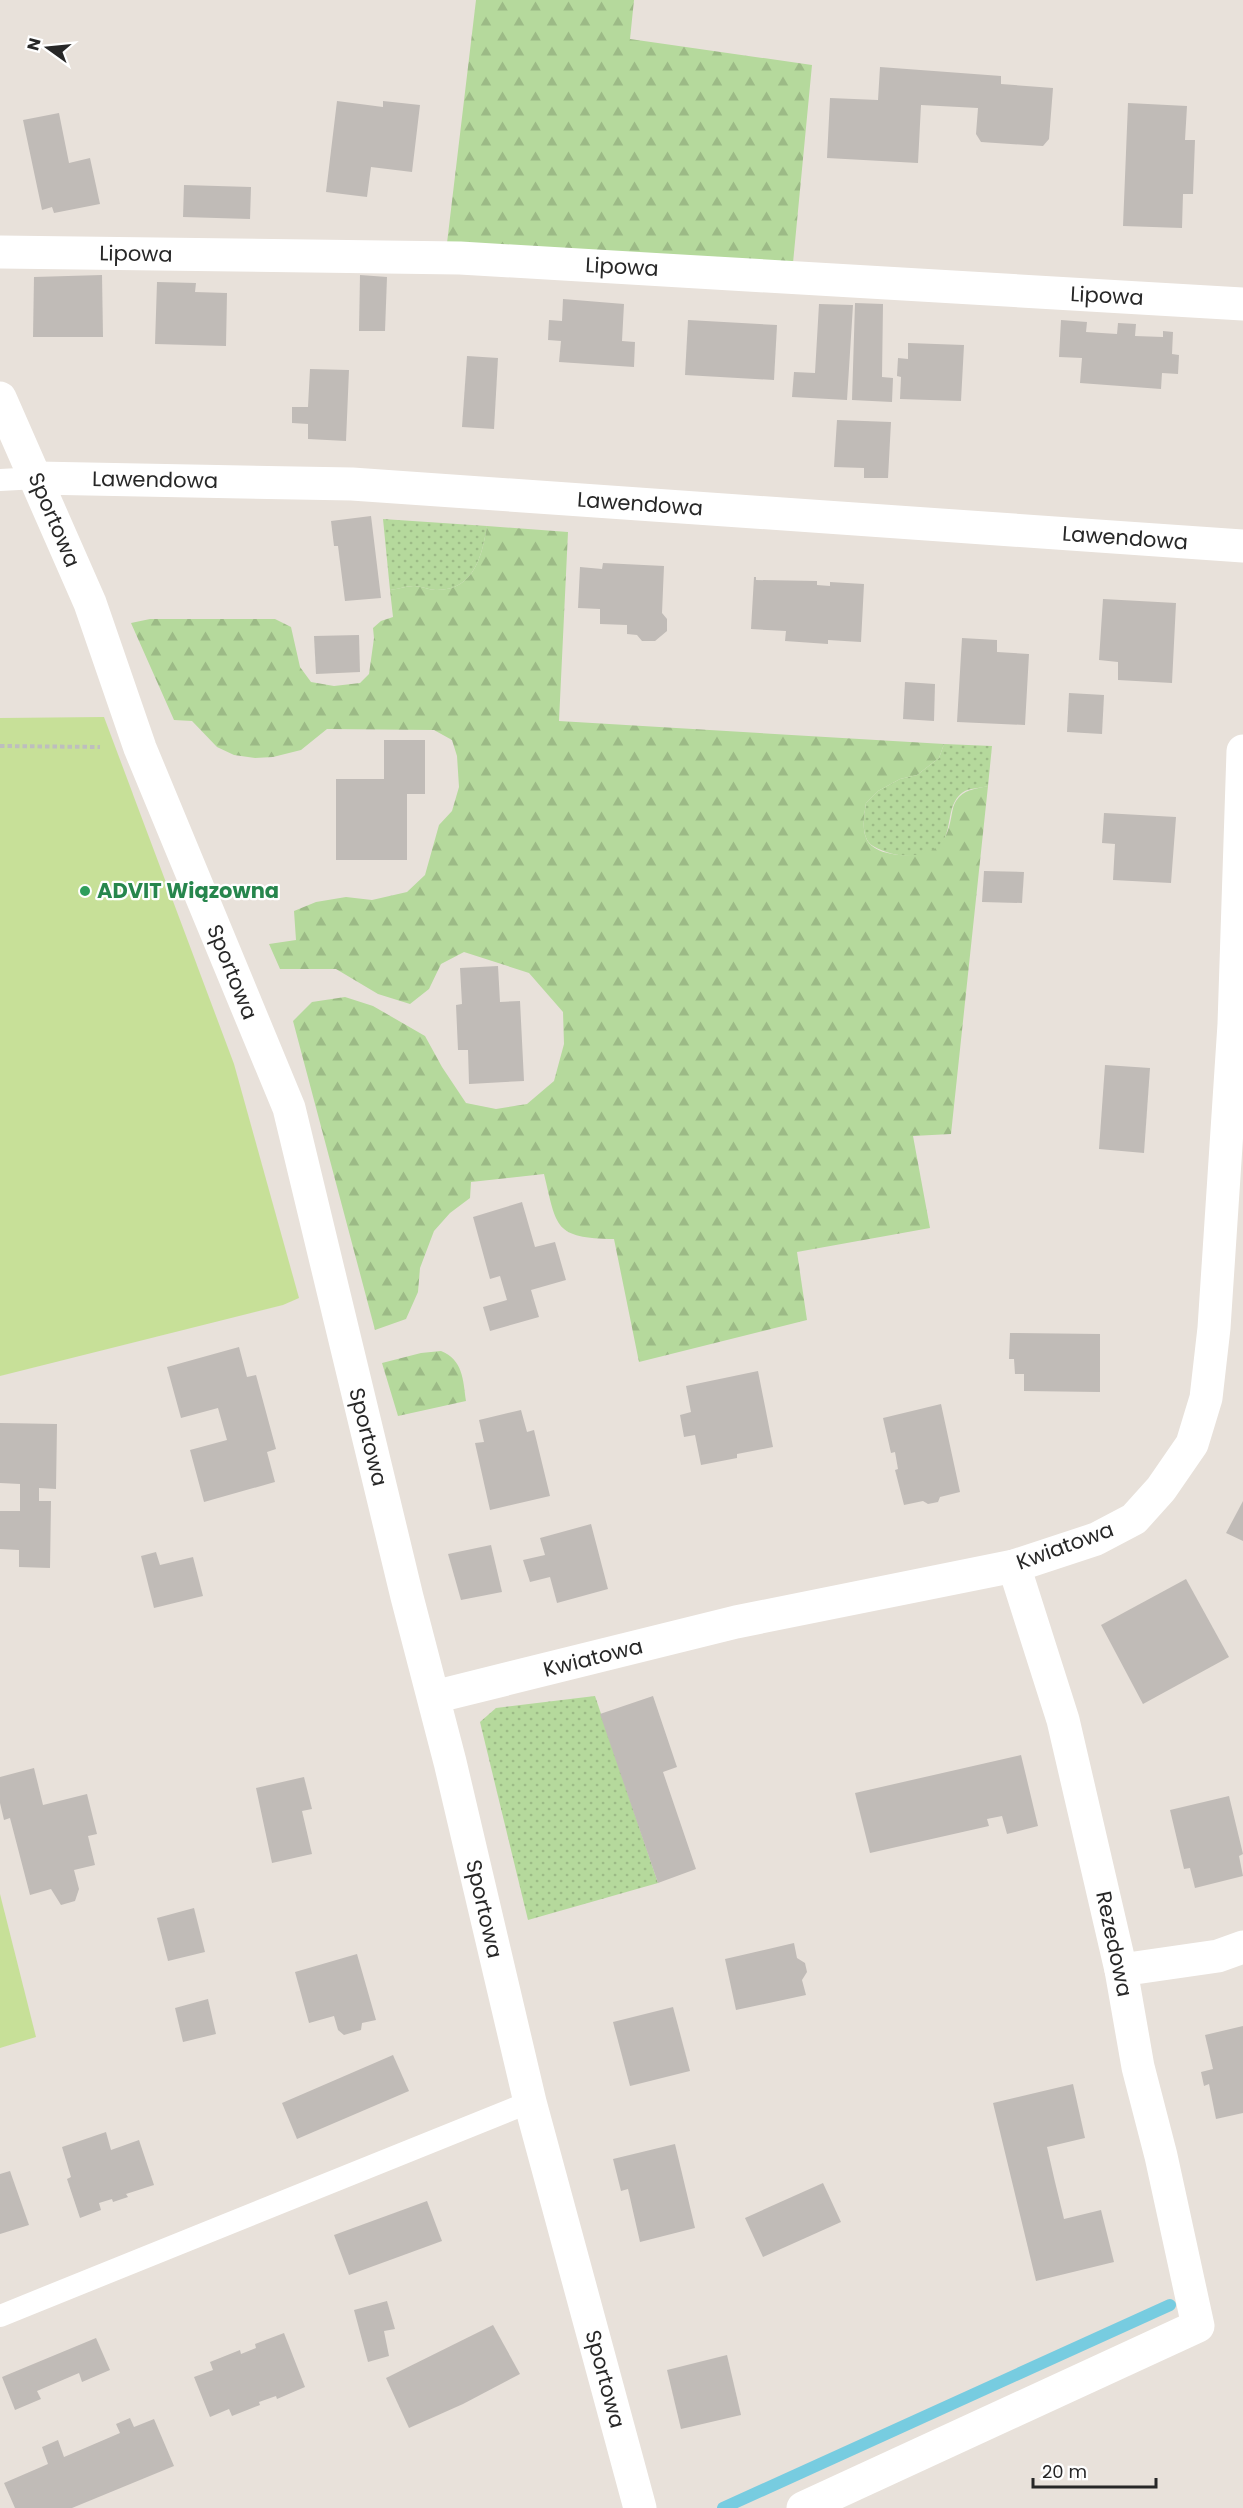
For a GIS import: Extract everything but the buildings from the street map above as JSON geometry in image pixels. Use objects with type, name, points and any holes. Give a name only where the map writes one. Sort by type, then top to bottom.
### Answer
[{"type":"street","name":"Lipowa","points":[[0,252],[460,258],[1243,304]]},
{"type":"street","name":"Sportowa","points":[[0,398],[90,603],[140,748],[289,1108],[407,1598],[434,1697],[530,2102],[640,2508]]},
{"type":"street","name":"Lawendowa","points":[[37,478],[352,484],[1243,546]]},
{"type":"street","name":"Kwiatowa","points":[[434,1697],[736,1622],[1014,1566],[1096,1539],[1134,1519],[1161,1489],[1192,1444],[1206,1398],[1214,1328],[1238,1025],[1243,751]]},
{"type":"street","name":"Rezedowa","points":[[803,2508],[1198,2326],[1161,2156],[1138,2067],[1121,1970],[1063,1720],[1014,1566]]},
{"type":"street","points":[[1121,1970],[1218,1956],[1243,1947]]},
{"type":"lane","points":[[0,480],[37,478]]},
{"type":"lane","points":[[0,2316],[530,2102]]},
{"type":"path","points":[[0,746],[140,748]]},
{"type":"green space","points":[[476,0],[634,0],[630,39],[812,65],[793,263],[447,243]]},
{"type":"green space","points":[[383,519],[487,526],[479,559],[468,578],[460,584],[437,590],[408,586],[390,590]]},
{"type":"green space","points":[[487,526],[568,532],[559,721],[944,744],[939,758],[917,775],[900,779],[878,791],[866,803],[864,824],[866,839],[882,852],[895,855],[917,855],[938,846],[947,832],[954,806],[959,797],[970,790],[988,786],[951,1134],[913,1136],[930,1228],[797,1252],[807,1320],[639,1362],[614,1239],[580,1236],[561,1226],[552,1207],[544,1174],[471,1182],[470,1198],[450,1213],[434,1231],[420,1268],[418,1292],[406,1319],[375,1330],[293,1021],[312,1002],[345,997],[373,1006],[425,1036],[466,1103],[496,1109],[527,1104],[554,1081],[564,1044],[563,1012],[529,973],[464,952],[441,964],[429,989],[410,1004],[378,994],[336,969],[280,969],[269,944],[296,940],[294,911],[316,902],[346,897],[372,900],[407,892],[425,875],[439,825],[452,811],[459,787],[457,756],[452,740],[434,730],[327,729],[301,750],[273,757],[255,758],[234,755],[217,747],[192,721],[174,720],[131,623],[150,619],[275,619],[291,627],[300,667],[311,682],[334,686],[360,683],[369,674],[374,638],[373,628],[381,621],[393,617],[390,590],[414,586],[437,590],[460,584],[468,578],[479,559]]},
{"type":"green space","name":"ADVIT Wiązowna","points":[[104,717],[234,1064],[299,1298],[283,1305],[0,1376],[0,718]]},
{"type":"green space","points":[[944,744],[992,746],[988,786],[967,790],[957,798],[952,807],[945,838],[939,847],[928,853],[902,855],[873,846],[866,838],[865,832],[866,803],[878,791],[900,779],[917,775],[939,758]]},
{"type":"green space","points":[[441,1351],[454,1360],[461,1371],[466,1401],[398,1416],[382,1363],[421,1353]]},
{"type":"green space","points":[[595,1696],[658,1883],[528,1920],[480,1722],[496,1708]]},
{"type":"green space","points":[[0,1894],[36,2037],[0,2048]]},
{"type":"waterway","points":[[723,2508],[1170,2305]]},
{"type":"place","name":"ADVIT Wiązowna","points":[[85,891]]}]
